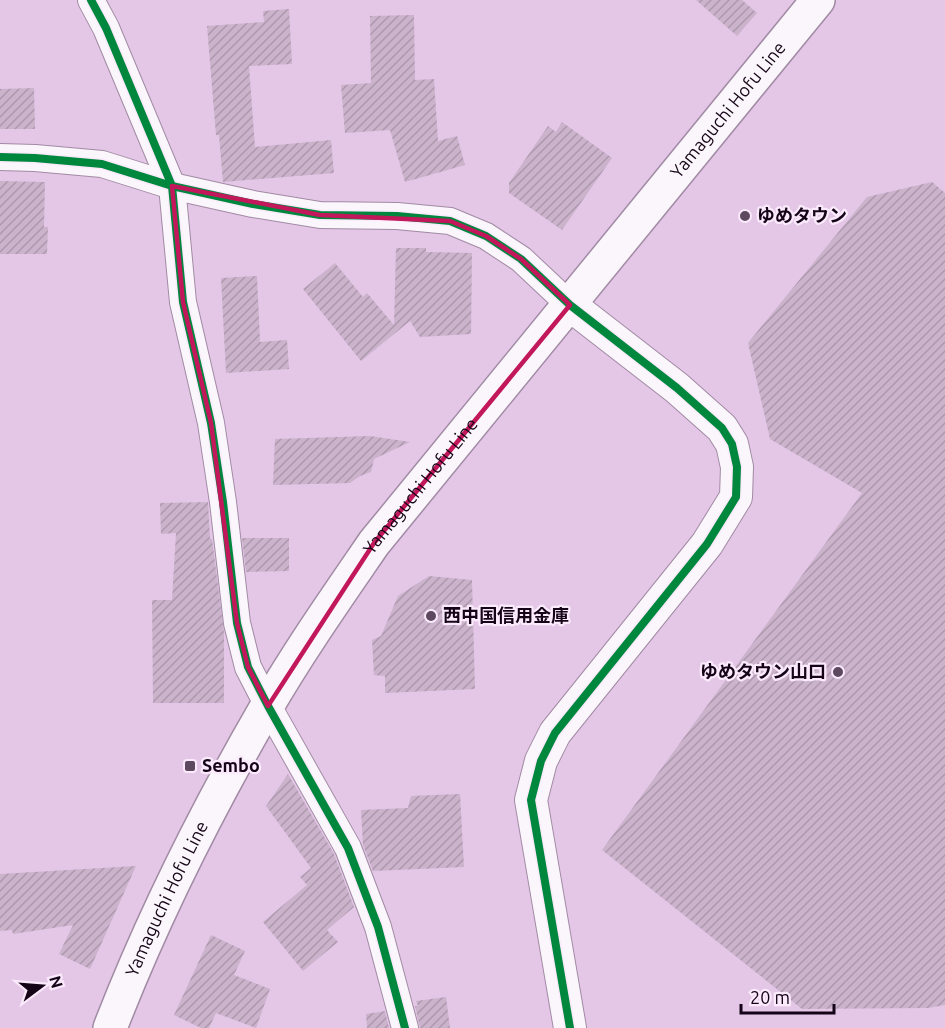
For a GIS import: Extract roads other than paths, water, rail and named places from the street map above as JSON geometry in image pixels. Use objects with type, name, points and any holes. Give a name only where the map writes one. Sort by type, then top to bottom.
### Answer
[{"type":"main road","name":"Yamaguchi Hofu Line","points":[[110,1028],[173,883],[223,785],[323,617],[374,543],[818,0]]},
{"type":"street","points":[[91,0],[106,28],[172,186],[183,302],[211,423],[237,623],[248,667],[348,848],[378,927],[405,1028]]},
{"type":"street","points":[[0,157],[102,164],[172,186],[252,204],[320,215],[397,216],[450,221],[486,236],[521,259],[570,304],[677,388],[722,428],[732,444],[737,468],[736,497],[707,544],[555,733],[541,761],[531,800],[570,1028]]},
{"type":"place","name":"ゆめタウン","points":[[745,216]]},
{"type":"place","name":"西中国信用金庫","points":[[431,616]]},
{"type":"place","name":"ゆめタウン山口","points":[[838,672]]},
{"type":"place","name":"Sembo","points":[[190,766]]}]
